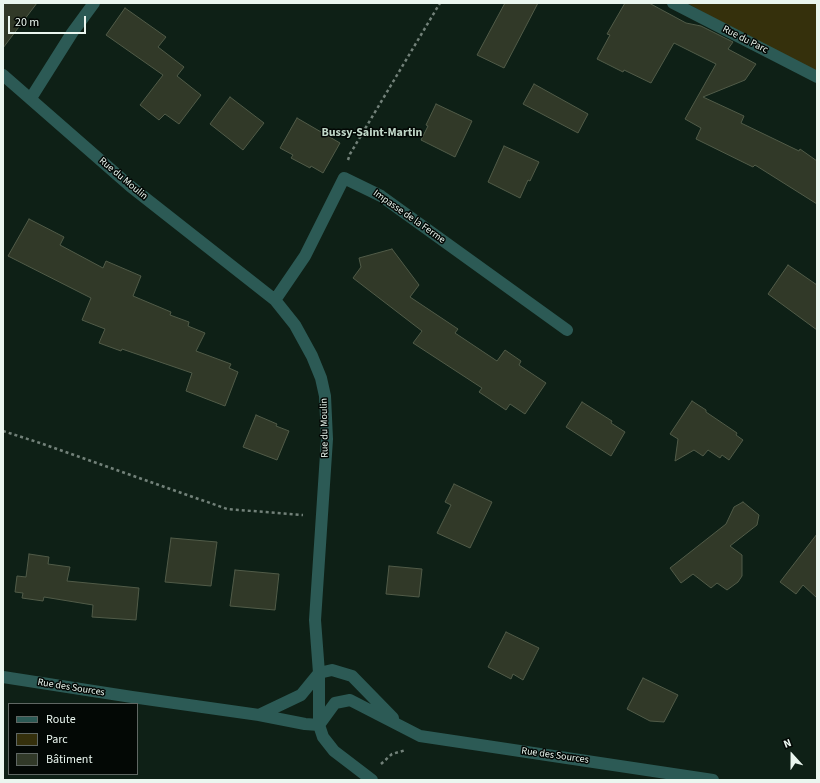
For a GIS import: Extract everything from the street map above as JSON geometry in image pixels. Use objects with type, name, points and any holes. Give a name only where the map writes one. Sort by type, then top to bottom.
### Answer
[{"type":"street","points":[[31,98],[72,33],[94,3]]},
{"type":"street","name":"Rue du Parc","points":[[673,3],[817,77]]},
{"type":"street","name":"Rue du Moulin","points":[[3,75],[130,186],[275,300],[295,325],[312,356],[324,390],[327,439],[315,620],[319,673],[319,725],[323,737],[334,751],[370,778]]},
{"type":"street","points":[[275,300],[305,256],[344,178]]},
{"type":"street","name":"Impasse de la Ferme","points":[[344,178],[381,196],[567,330]]},
{"type":"street","name":"Rue des Sources","points":[[319,673],[332,670],[352,676],[399,725]]},
{"type":"street","points":[[259,715],[301,695],[319,673]]},
{"type":"street","name":"Rue des Sources","points":[[3,677],[319,725],[335,703],[350,700],[420,736],[713,780]]},
{"type":"path","points":[[344,178],[350,154],[440,3]]},
{"type":"path","points":[[3,431],[228,509],[323,516]]},
{"type":"path","points":[[370,778],[392,754],[416,748],[420,736]]},
{"type":"green space","points":[[687,3],[817,3],[817,77]]},
{"type":"building","points":[[3,3],[37,3],[3,48]]},
{"type":"building","points":[[505,3],[538,3],[504,68],[477,55]]},
{"type":"building","points":[[625,3],[649,3],[686,23],[701,26],[733,42],[728,49],[756,64],[745,80],[703,97],[744,116],[741,123],[799,151],[800,149],[817,161],[817,204],[755,165],[753,167],[696,139],[701,128],[685,119],[716,64],[674,43],[651,83],[624,70],[623,72],[597,59],[610,35],[607,34]]},
{"type":"building","points":[[125,8],[166,37],[158,47],[184,67],[177,76],[201,95],[179,124],[165,114],[159,120],[140,105],[163,75],[106,35]]},
{"type":"building","points":[[534,84],[588,114],[578,133],[523,104]]},
{"type":"building","points":[[230,97],[264,123],[243,150],[210,124]]},
{"type":"building","points":[[436,104],[472,121],[455,157],[421,140]]},
{"type":"building","points":[[297,118],[340,143],[323,173],[311,166],[310,168],[291,158],[293,155],[280,148]]},
{"type":"building","points":[[504,146],[539,162],[530,181],[528,180],[520,198],[488,182]]},
{"type":"building","points":[[29,219],[64,237],[60,245],[103,268],[106,261],[141,276],[133,296],[171,312],[170,315],[189,322],[188,326],[205,333],[196,351],[231,364],[229,368],[238,372],[225,406],[186,391],[192,373],[122,349],[121,351],[99,343],[105,329],[82,320],[91,298],[8,256]]},
{"type":"building","points":[[392,249],[419,285],[410,297],[458,329],[455,333],[497,361],[505,350],[521,361],[519,365],[546,383],[525,414],[510,404],[506,410],[479,392],[482,388],[413,343],[422,331],[353,278],[361,267],[359,258]]},
{"type":"building","points":[[788,265],[817,285],[817,330],[768,294]]},
{"type":"building","points":[[692,401],[737,433],[736,435],[743,440],[729,460],[722,455],[720,458],[708,450],[703,456],[694,450],[675,461],[678,439],[670,434]]},
{"type":"building","points":[[582,402],[612,421],[611,423],[625,432],[611,456],[566,427]]},
{"type":"building","points":[[256,415],[289,431],[277,460],[243,447]]},
{"type":"building","points":[[454,484],[492,502],[470,548],[437,533],[451,505],[445,502]]},
{"type":"building","points":[[743,502],[759,515],[757,525],[730,546],[742,555],[742,576],[738,582],[727,590],[717,583],[711,588],[693,574],[681,583],[670,568],[726,524],[734,507]]},
{"type":"building","points":[[817,534],[817,598],[803,585],[796,594],[780,582]]},
{"type":"building","points":[[171,538],[217,542],[211,586],[165,582]]},
{"type":"building","points":[[29,554],[49,557],[48,564],[70,567],[67,581],[139,588],[136,620],[92,617],[93,605],[44,597],[43,601],[22,598],[23,593],[15,592],[17,576],[26,577]]},
{"type":"building","points":[[389,566],[422,569],[419,597],[386,594]]},
{"type":"building","points":[[235,570],[279,574],[275,610],[230,606]]},
{"type":"building","points":[[506,632],[539,648],[523,680],[513,674],[511,679],[488,667]]},
{"type":"building","points":[[643,678],[678,695],[664,722],[650,721],[627,709]]},
{"type":"district","name":"Bussy-Saint-Martin","points":[[372,133]]}]
